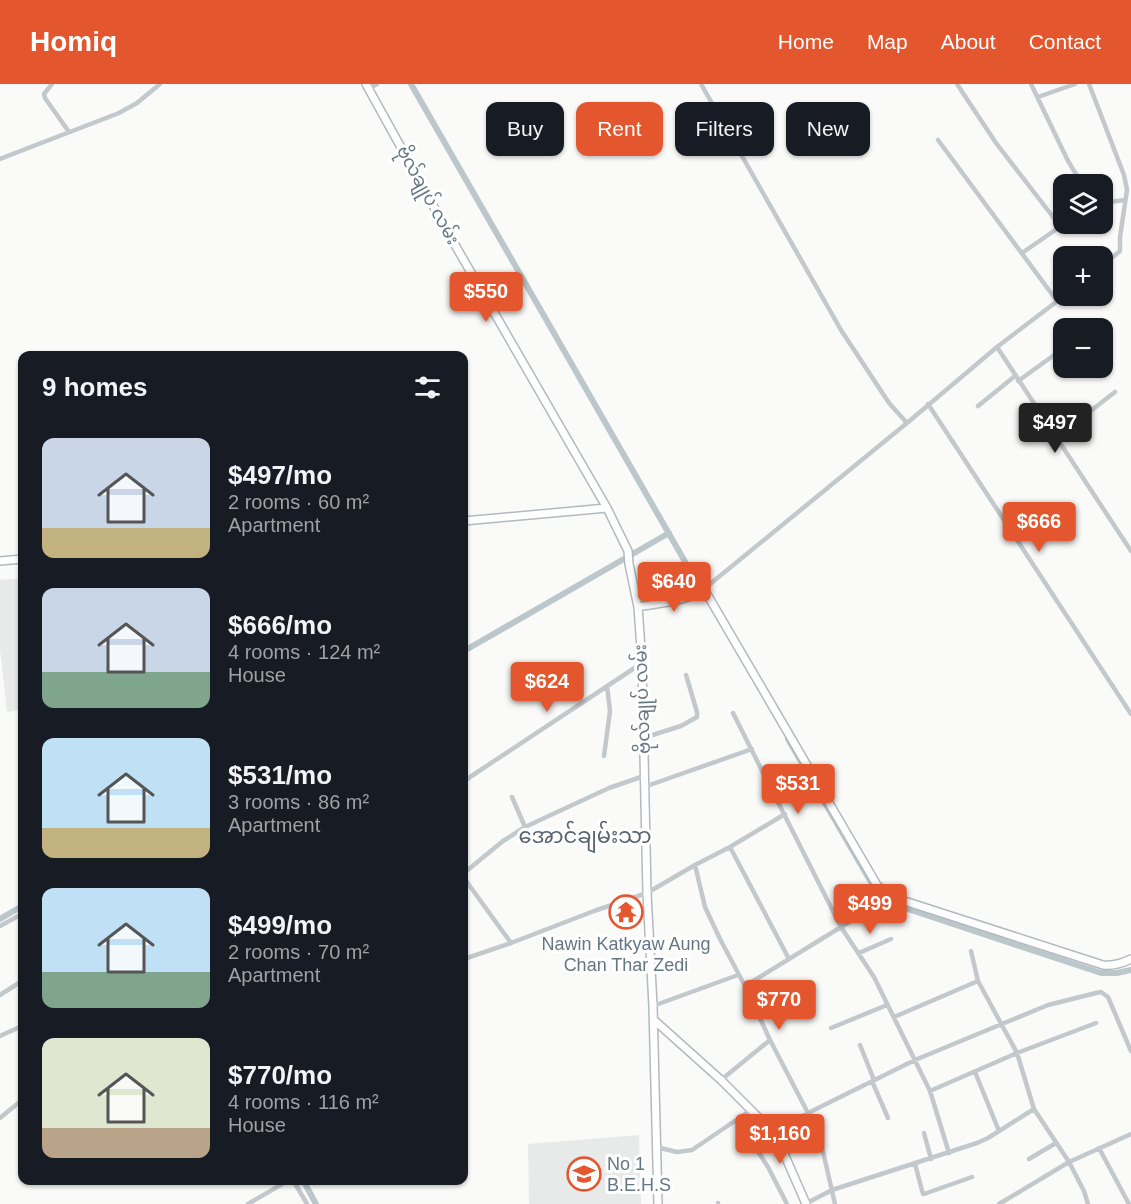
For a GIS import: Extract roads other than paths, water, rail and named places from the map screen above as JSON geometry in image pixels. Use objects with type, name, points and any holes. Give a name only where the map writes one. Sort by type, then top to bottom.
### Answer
[{"type":"main road","name":"ဗိုလ်ချုပ် လမ်း","points":[[367,86],[463,259],[607,508],[628,551],[638,606],[642,663],[647,893],[654,1006],[657,1204]]},
{"type":"main road","points":[[468,521],[607,508]]},
{"type":"main road","points":[[0,561],[18,559]]},
{"type":"main road","points":[[638,606],[679,600],[702,590],[859,856],[877,885],[889,896],[1102,965],[1113,966],[1131,959]]},
{"type":"main road","points":[[654,1020],[721,1080],[773,1132],[806,1204]]},
{"type":"street","points":[[52,84],[44,94],[45,98],[69,132]]},
{"type":"street","points":[[0,159],[119,113],[137,103],[160,84]]},
{"type":"street","points":[[367,86],[377,84]]},
{"type":"street","points":[[701,84],[841,330],[889,403],[907,423]]},
{"type":"street","points":[[957,84],[996,143],[1053,214]]},
{"type":"street","points":[[1031,84],[1076,174]]},
{"type":"street","points":[[1038,97],[1075,84]]},
{"type":"street","points":[[1089,84],[1129,189],[1125,200],[1120,251],[1113,257]]},
{"type":"street","points":[[938,140],[1053,296]]},
{"type":"street","points":[[1113,202],[1125,200]]},
{"type":"street","points":[[1022,253],[1053,231]]},
{"type":"street","points":[[702,590],[997,347],[1053,305]]},
{"type":"street","points":[[997,347],[1131,550]]},
{"type":"street","points":[[978,406],[1053,355]]},
{"type":"street","points":[[1057,437],[1115,392]]},
{"type":"street","points":[[928,404],[1131,714]]},
{"type":"street","points":[[468,778],[642,663]]},
{"type":"street","points":[[643,738],[681,726],[697,717],[686,675]]},
{"type":"street","points":[[604,756],[610,711],[607,686]]},
{"type":"street","points":[[733,713],[841,927],[874,977],[894,1017],[930,1091],[949,1153]]},
{"type":"street","points":[[644,787],[752,749]]},
{"type":"street","points":[[468,870],[502,841],[525,827],[609,788],[644,776]]},
{"type":"street","points":[[512,797],[525,827]]},
{"type":"street","points":[[468,958],[647,893],[785,814]]},
{"type":"street","points":[[730,847],[789,959]]},
{"type":"street","points":[[695,865],[705,906],[821,1143],[835,1204]]},
{"type":"street","points":[[468,884],[511,943]]},
{"type":"street","points":[[745,986],[866,911]]},
{"type":"street","points":[[0,926],[18,916]]},
{"type":"street","points":[[859,953],[891,939]]},
{"type":"street","points":[[971,951],[978,981],[1017,1053],[1034,1109],[1069,1162],[1088,1204]]},
{"type":"street","points":[[654,1006],[738,975]]},
{"type":"street","points":[[894,1017],[978,981]]},
{"type":"street","points":[[0,994],[18,983]]},
{"type":"street","points":[[773,1132],[915,1060],[1048,1005],[1101,992],[1108,997],[1131,1051]]},
{"type":"street","points":[[831,1028],[887,1005]]},
{"type":"street","points":[[930,1091],[1017,1053],[1095,1023]]},
{"type":"street","points":[[0,1036],[18,1028]]},
{"type":"street","points":[[721,1080],[770,1040]]},
{"type":"street","points":[[860,1045],[888,1118]]},
{"type":"street","points":[[975,1072],[999,1131]]},
{"type":"street","points":[[0,1118],[18,1103]]},
{"type":"street","points":[[806,1204],[832,1190],[949,1153],[988,1138],[1034,1109]]},
{"type":"street","points":[[656,1147],[677,1152],[692,1150],[751,1110]]},
{"type":"street","points":[[924,1133],[931,1159]]},
{"type":"street","points":[[999,1204],[1069,1162],[1131,1134]]},
{"type":"street","points":[[750,1139],[787,1204]]},
{"type":"street","points":[[918,1144],[927,1142]]},
{"type":"street","points":[[1029,1159],[1056,1143]]},
{"type":"street","points":[[1099,1148],[1129,1204]]},
{"type":"street","points":[[915,1164],[923,1194],[972,1177]]},
{"type":"street","points":[[248,1204],[282,1185]]},
{"type":"street","points":[[294,1185],[307,1204]]},
{"type":"waterway","points":[[411,84],[703,593]]},
{"type":"waterway","points":[[468,649],[669,533]]},
{"type":"waterway","points":[[788,739],[868,877],[880,895],[893,904],[1101,973],[1131,970]]},
{"type":"waterway","points":[[0,919],[18,908]]},
{"type":"waterway","points":[[306,1185],[316,1204]]},
{"type":"place","name":"Nawin Katkyaw Aung Chan Thar Zedi","points":[[626,912]]},
{"type":"place","name":"No 1 B.E.H.S","points":[[584,1174]]},
{"type":"district","name":"အောင်ချမ်းသာ","points":[[585,835]]}]
